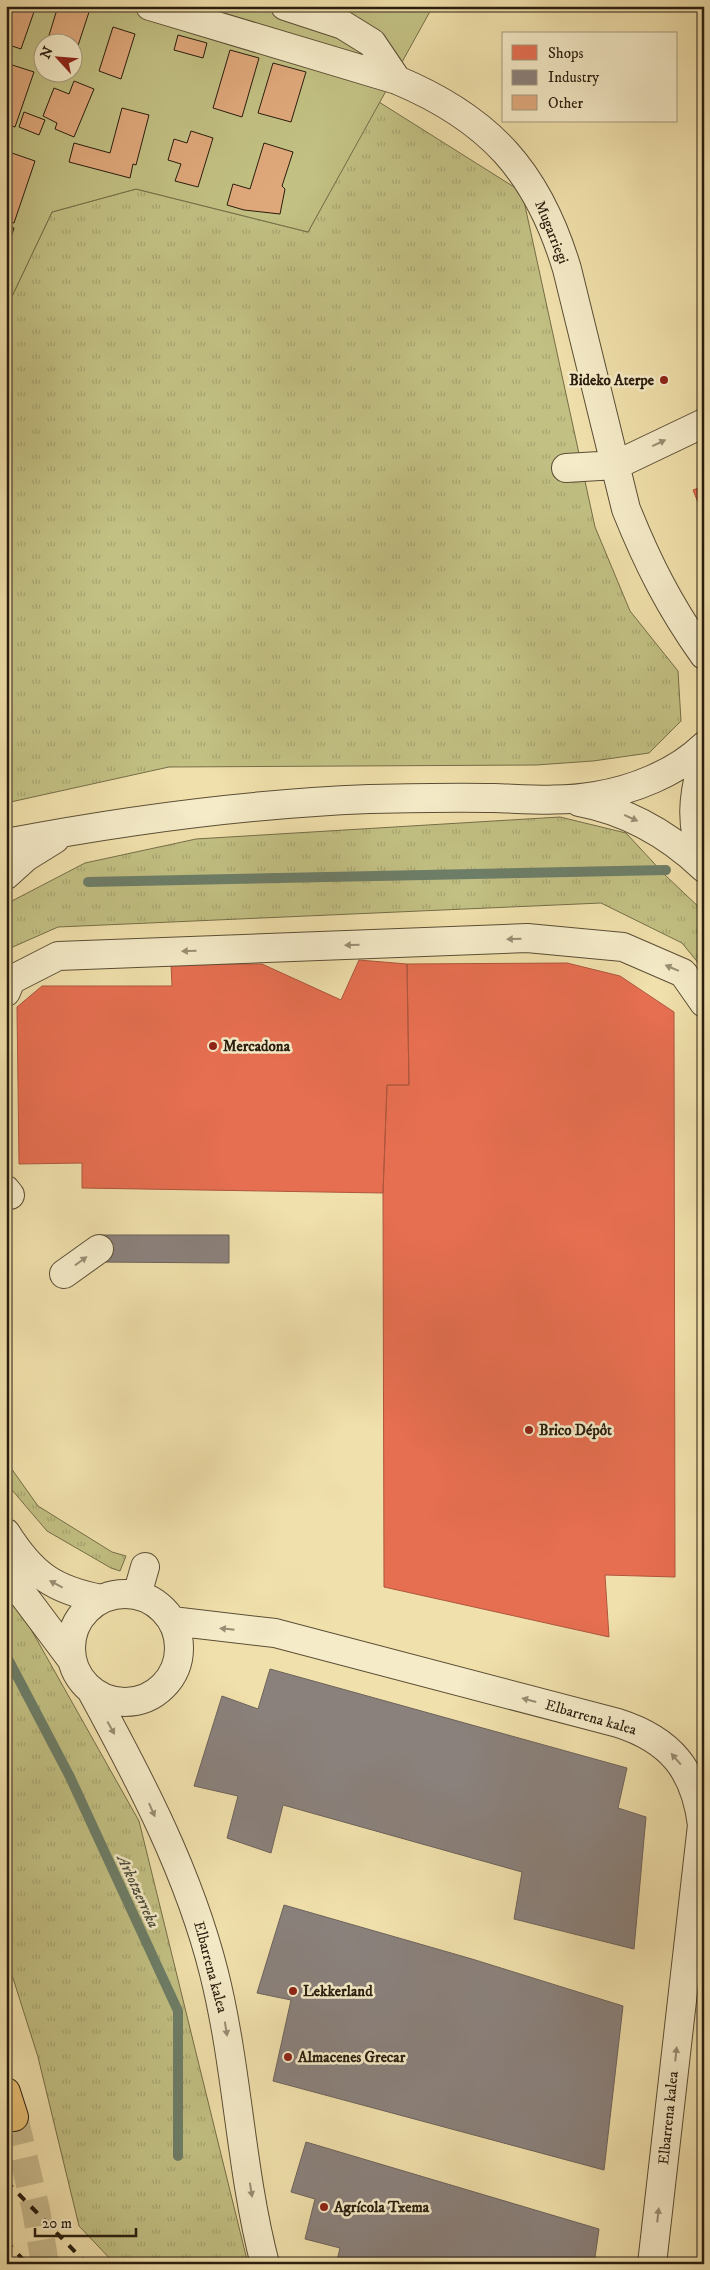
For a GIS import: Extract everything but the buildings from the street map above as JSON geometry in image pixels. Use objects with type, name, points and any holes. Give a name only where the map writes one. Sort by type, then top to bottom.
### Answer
[{"type":"street","name":"Mugarriegi","points":[[150,6],[397,80],[455,108],[481,128],[515,164],[544,206],[557,236],[567,269],[626,509],[651,569],[681,623],[704,655]]},
{"type":"street","points":[[285,6],[344,25],[372,42],[397,80]]},
{"type":"street","points":[[566,468],[616,465],[704,423]]},
{"type":"street","points":[[6,843],[142,820],[254,807],[368,800],[467,798],[568,800],[596,796],[650,779],[675,767],[704,746]]},
{"type":"street","points":[[704,758],[696,786],[693,814],[696,843],[704,864]]},
{"type":"street","points":[[568,800],[619,812],[644,824],[667,837],[704,868]]},
{"type":"street","points":[[6,875],[41,846],[70,831]]},
{"type":"street","points":[[6,992],[11,980],[58,956],[527,938],[623,947],[683,973],[704,1003]]},
{"type":"street","points":[[64,1274],[99,1250]]},
{"type":"street","name":"Elbarrena kalea","points":[[6,1533],[29,1566],[43,1576],[72,1592],[102,1599]]},
{"type":"street","points":[[137,1595],[145,1567]]},
{"type":"street","name":"Elbarrena kalea","points":[[6,1570],[72,1660],[78,1676],[91,1690],[132,1765],[184,1880],[201,1926],[225,2021],[264,2264]]},
{"type":"street","name":"Elbarrena kalea","points":[[72,1660],[71,1641],[77,1624],[87,1609],[102,1599],[119,1594],[137,1595],[154,1602],[167,1613],[176,1628],[180,1646],[178,1663],[170,1679],[157,1692],[142,1700],[124,1702],[106,1699],[91,1690]]},
{"type":"street","name":"Elbarrena kalea","points":[[172,1621],[275,1633],[640,1730],[660,1742],[677,1758],[687,1773],[703,1813],[652,2264]]},
{"type":"green space","points":[[6,6],[433,6],[308,232],[136,189],[52,212],[6,309]]},
{"type":"green space","points":[[379,102],[522,192],[595,527],[630,611],[678,671],[681,721],[649,753],[593,761],[536,765],[169,767],[6,803],[6,309],[52,212],[136,189],[308,232]]},
{"type":"green space","points":[[560,817],[626,833],[665,875],[704,912],[704,970],[682,943],[601,903],[58,927],[6,950],[8,903],[85,863],[196,839]]},
{"type":"green space","points":[[6,1461],[38,1506],[112,1552],[126,1556],[120,1571],[111,1568],[47,1531],[6,1483]]},
{"type":"green space","points":[[6,1585],[139,1821],[248,2264],[115,2264],[79,2226],[38,2057],[6,1956]]},
{"type":"waterway","points":[[88,882],[666,870]]},
{"type":"waterway","name":"Arkotzerreka","points":[[6,1655],[70,1777],[178,2011],[178,2156]]},
{"type":"tunnel","points":[[14,2117],[36,2210],[45,2264]]},
{"type":"railway","points":[[6,2181],[87,2264]]},
{"type":"railway","points":[[6,2241],[27,2264]]},
{"type":"place","name":"Bideko Aterpe","points":[[664,380]]},
{"type":"place","name":"Mercadona","points":[[213,1046]]},
{"type":"place","name":"Brico Dépôt","points":[[529,1430]]},
{"type":"place","name":"Lekkerland","points":[[293,1991]]},
{"type":"place","name":"Almacenes Grecar","points":[[288,2057]]},
{"type":"place","name":"Agrícola Txema","points":[[324,2207]]}]
